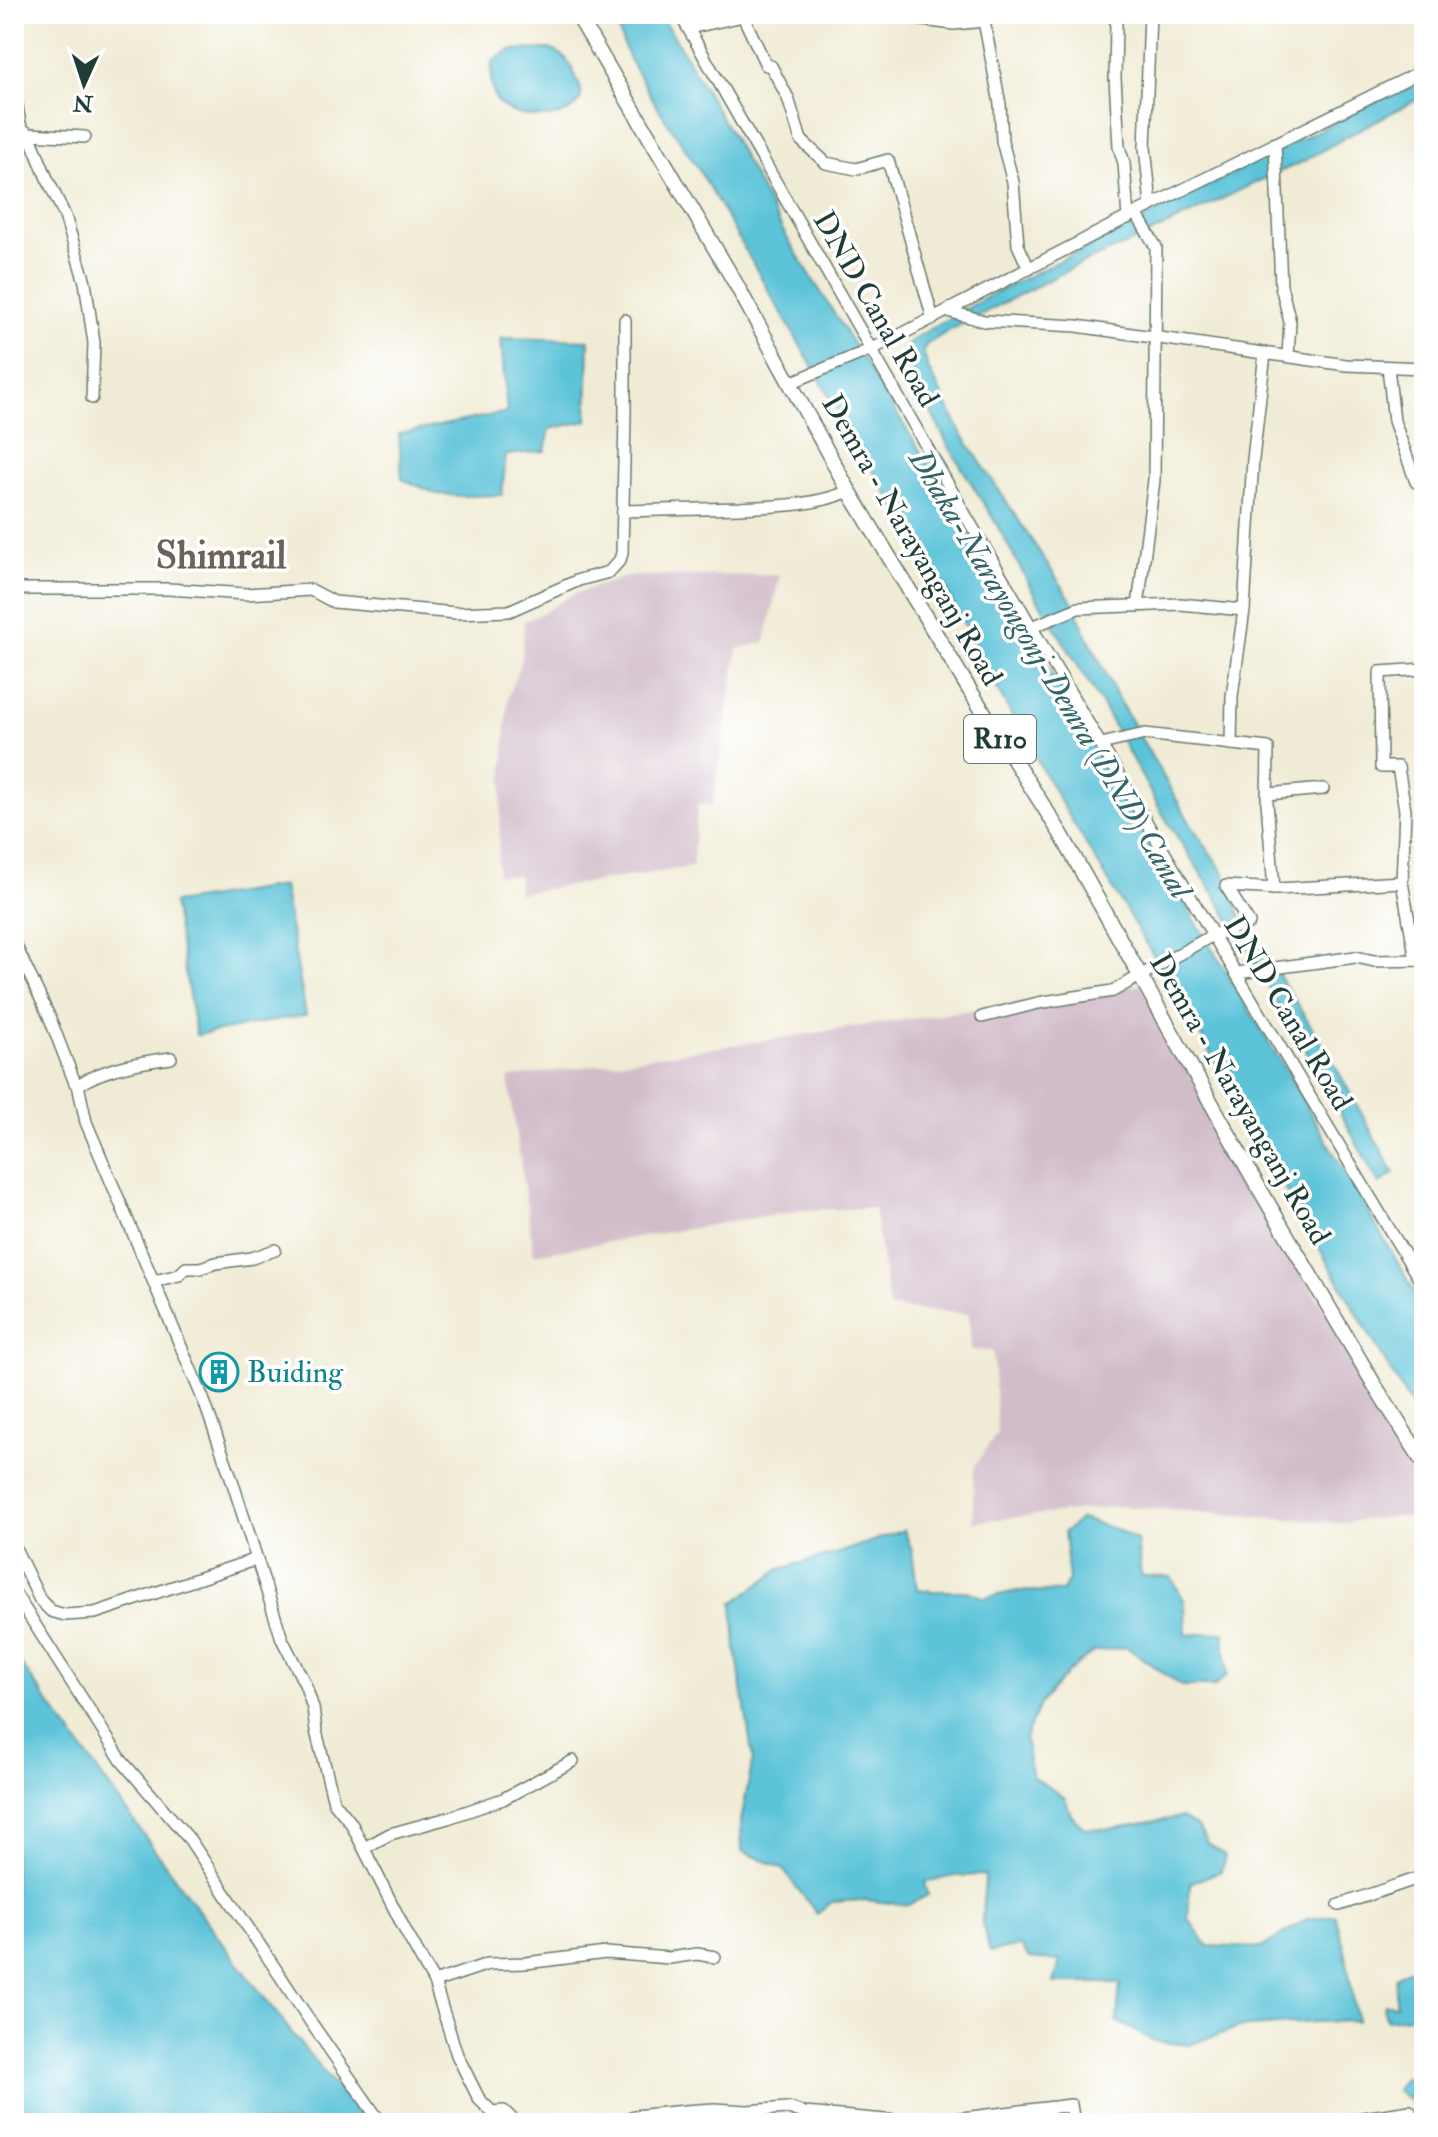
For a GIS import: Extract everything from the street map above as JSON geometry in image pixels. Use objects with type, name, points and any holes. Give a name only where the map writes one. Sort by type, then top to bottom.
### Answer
[{"type":"main road","name":"Demra - Narayanganj Road","points":[[577,14],[736,284],[849,491],[1061,834],[1260,1189],[1375,1386],[1424,1463]]},
{"type":"street","name":"DND Canal Road","points":[[680,14],[966,516],[1424,1287]]},
{"type":"street","points":[[911,14],[915,19],[954,24],[984,18],[1000,104],[1002,141],[1013,182],[1018,245],[1029,269]]},
{"type":"street","points":[[1150,14],[1145,147],[1151,205]]},
{"type":"street","points":[[689,28],[746,15],[766,65],[771,66],[788,98],[801,140],[826,163],[856,169],[888,160],[933,319]]},
{"type":"street","points":[[1116,22],[1119,147],[1132,216],[1156,247],[1154,480],[1138,606]]},
{"type":"street","points":[[790,383],[872,349],[933,319],[1151,205],[1424,70]]},
{"type":"street","points":[[14,89],[20,124],[29,134],[65,216],[85,282],[94,343],[92,398]]},
{"type":"street","points":[[29,134],[85,137]]},
{"type":"street","points":[[1275,143],[1281,286],[1290,322],[1288,356]]},
{"type":"street","points":[[948,311],[984,321],[1077,326],[1346,365],[1424,368]]},
{"type":"street","points":[[14,589],[168,589],[246,594],[311,590],[334,602],[456,613],[509,611],[579,580],[609,572],[622,553],[625,320]]},
{"type":"street","points":[[1231,744],[1232,696],[1244,610],[1253,459],[1265,353]]},
{"type":"street","points":[[1388,367],[1394,421],[1416,482]]},
{"type":"street","points":[[623,511],[812,503],[849,491]]},
{"type":"street","points":[[1032,627],[1078,608],[1180,604],[1244,610]]},
{"type":"street","points":[[1237,973],[1356,957],[1374,961],[1420,960],[1402,882],[1405,810],[1398,767],[1381,767],[1380,672],[1424,669]]},
{"type":"street","points":[[1101,744],[1145,734],[1268,748],[1267,803],[1274,889]]},
{"type":"street","points":[[1268,794],[1323,789]]},
{"type":"street","points":[[982,1017],[1038,1003],[1113,991],[1213,935],[1249,923],[1226,886],[1274,889],[1402,882]]},
{"type":"street","points":[[14,942],[78,1085],[86,1122],[204,1401],[282,1639],[305,1684],[313,1708],[334,1802],[351,1823],[434,1982],[457,2055],[479,2099],[492,2112],[504,2111],[516,2123]]},
{"type":"street","points":[[78,1085],[119,1068],[171,1058]]},
{"type":"street","points":[[154,1281],[179,1275],[186,1268],[252,1258],[275,1250]]},
{"type":"street","points":[[14,1546],[40,1600],[51,1611],[79,1616],[257,1559]]},
{"type":"street","points":[[14,1592],[122,1761],[190,1840],[381,2123]]},
{"type":"street","points":[[364,1848],[390,1834],[503,1799],[573,1761]]},
{"type":"street","points":[[1339,1905],[1424,1876]]},
{"type":"street","points":[[434,1982],[488,1964],[526,1963],[606,1953],[669,1958],[697,1954],[715,1957]]},
{"type":"street","points":[[616,2123],[634,2116],[714,2109],[747,2111],[788,2108],[853,2120],[929,2122],[1071,2105],[1074,2123]]},
{"type":"street","points":[[1330,2123],[1410,2111],[1413,2123]]},
{"type":"shaded area","points":[[780,575],[765,642],[738,649],[712,806],[698,805],[692,867],[519,893],[518,876],[497,875],[508,696],[522,658],[524,621],[575,593],[629,576]]},
{"type":"shaded area","points":[[1141,985],[1226,1140],[1424,1483],[1424,1518],[1396,1516],[1344,1523],[1119,1506],[973,1522],[974,1467],[997,1433],[993,1351],[971,1350],[969,1314],[889,1308],[874,1208],[802,1210],[534,1254],[508,1078]]},
{"type":"water","name":"Dhaka-Narayongonj-Demra (DND) Canal","points":[[636,14],[657,14],[672,33],[787,238],[932,470],[1424,1308],[1424,1428],[1265,1155],[1194,1023],[1057,796],[937,572],[868,463],[698,168],[628,57],[619,32],[622,21]]},
{"type":"water","points":[[549,49],[562,55],[569,64],[580,87],[579,102],[572,109],[550,117],[524,115],[502,106],[493,90],[492,62],[510,50]]},
{"type":"water","points":[[1424,77],[1424,96],[1302,162],[1080,264],[950,330],[926,345],[923,351],[928,368],[960,431],[1073,603],[1117,697],[1192,826],[1224,873],[1240,914],[1331,1058],[1394,1173],[1379,1184],[1220,903],[1162,813],[1101,703],[948,445],[914,380],[905,351],[918,336],[991,295]]},
{"type":"water","points":[[501,338],[589,340],[587,421],[550,429],[545,451],[506,455],[502,495],[437,494],[402,479],[399,434],[507,412]]},
{"type":"water","points":[[283,886],[306,1015],[196,1035],[173,903]]},
{"type":"water","points":[[1081,1519],[1115,1529],[1137,1540],[1141,1576],[1171,1577],[1185,1602],[1186,1635],[1224,1632],[1227,1675],[1215,1686],[1182,1686],[1126,1647],[1093,1652],[1069,1671],[1039,1705],[1025,1739],[1032,1776],[1065,1798],[1071,1815],[1084,1828],[1109,1829],[1181,1817],[1198,1827],[1207,1843],[1225,1856],[1221,1871],[1190,1883],[1188,1918],[1208,1946],[1261,1948],[1307,1919],[1335,1915],[1345,1950],[1357,2021],[1237,2028],[1189,2045],[1153,2041],[1117,2021],[1120,1983],[1054,1983],[1060,1961],[1029,1958],[1020,1946],[990,1952],[982,1923],[985,1875],[955,1876],[925,1882],[928,1895],[909,1905],[864,1900],[832,1902],[817,1914],[782,1868],[742,1851],[741,1821],[753,1759],[736,1650],[733,1603],[780,1569],[904,1530],[912,1550],[917,1589],[967,1591],[984,1598],[1018,1591],[1062,1592],[1069,1580],[1064,1532]]},
{"type":"water","points":[[14,1655],[229,1952],[367,2123],[14,2123]]},
{"type":"water","points":[[1407,1970],[1424,1970],[1424,2015],[1387,2020],[1384,2004],[1396,2005],[1396,1977]]},
{"type":"water","points":[[1424,2075],[1424,2106],[1415,2104],[1396,2090],[1404,2078]]},
{"type":"place","name":"Buiding","points":[[219,1372]]},
{"type":"district","name":"Shimrail","points":[[221,556]]}]
